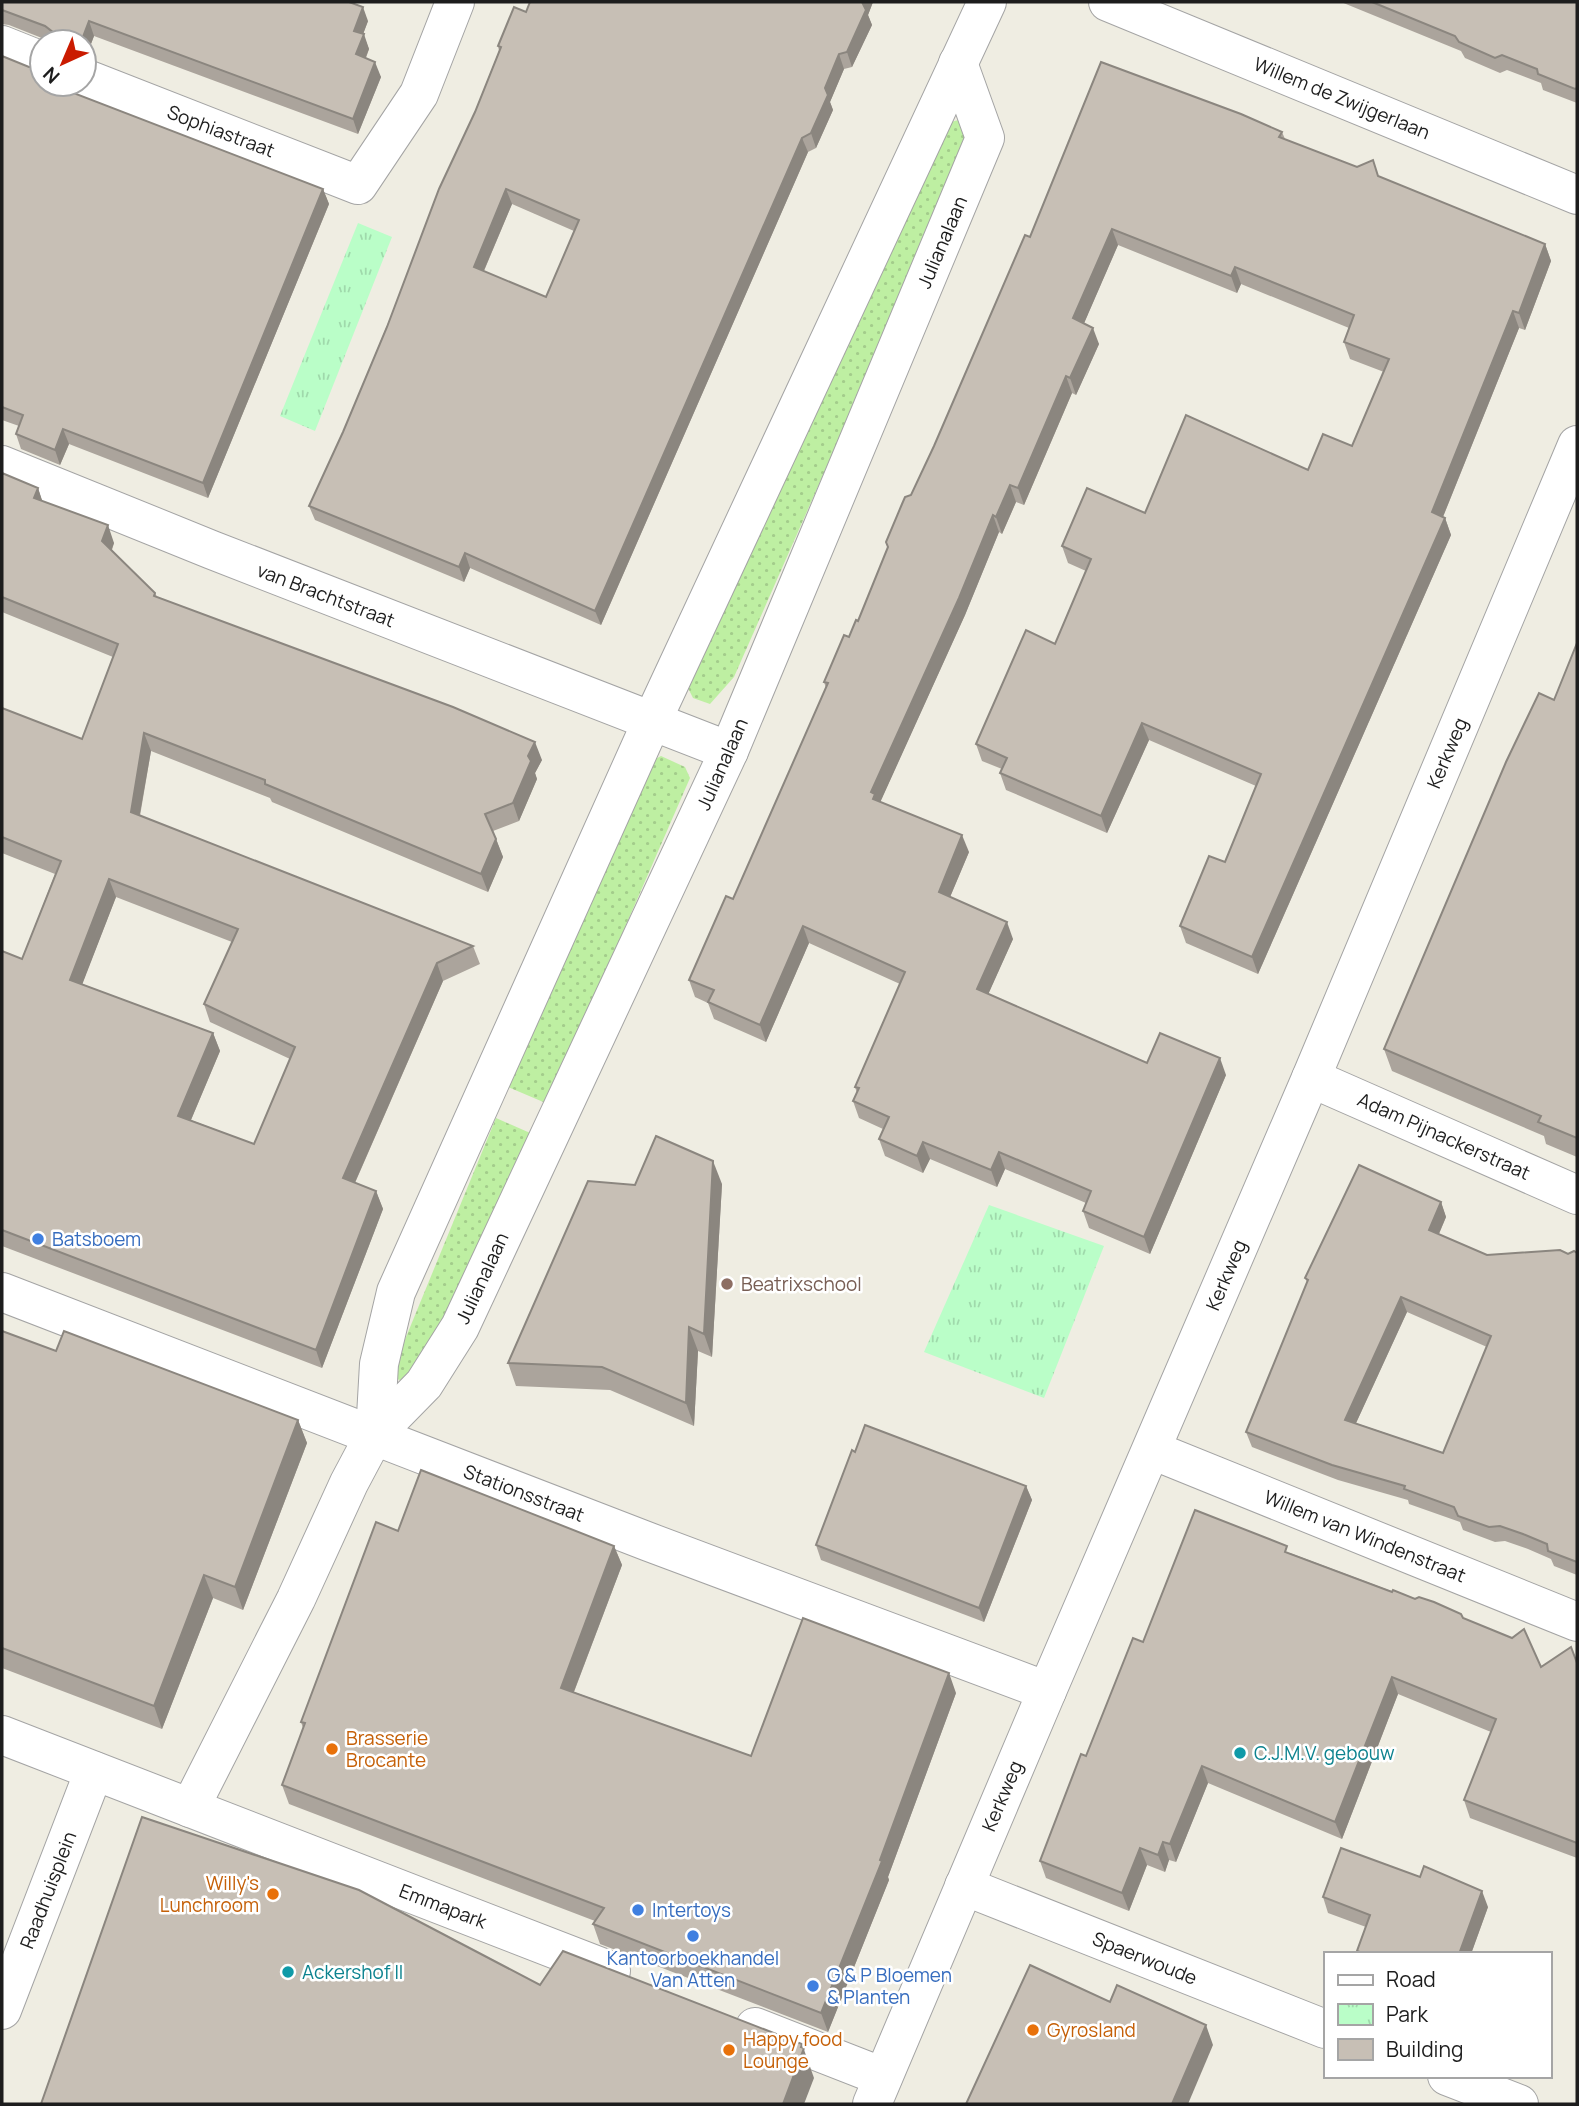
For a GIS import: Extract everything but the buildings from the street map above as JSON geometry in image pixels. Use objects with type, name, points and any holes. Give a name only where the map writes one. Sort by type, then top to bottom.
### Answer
[{"type":"street","name":"Sophiastraat","points":[[98,83],[358,185],[419,94],[455,2]]},
{"type":"street","name":"Julianalaan","points":[[374,1434],[379,1364],[396,1292],[652,721],[987,2]]},
{"type":"street","name":"Willem de Zwijgerlaan","points":[[1108,2],[1577,195]]},
{"type":"street","points":[[2,45],[28,55]]},
{"type":"street","name":"Julianalaan","points":[[190,1808],[296,1599],[374,1434],[424,1384],[460,1327],[729,751],[985,138],[958,64]]},
{"type":"street","name":"Kerkweg","points":[[877,2090],[1311,1078],[1577,445]]},
{"type":"street","name":"van Brachtstraat","points":[[2,465],[212,550],[729,751]]},
{"type":"street","name":"Adam Pijnackerstraat","points":[[1311,1078],[1577,1195]]},
{"type":"street","name":"Stationsstraat","points":[[2,1292],[649,1542],[1047,1691]]},
{"type":"street","name":"Willem van Windenstraat","points":[[1152,1450],[1577,1622]]},
{"type":"street","name":"Emmapark","points":[[2,1737],[649,1986]]},
{"type":"street","name":"Raadhuisplein","points":[[2,2010],[93,1770]]},
{"type":"street","name":"Spaerwoude","points":[[964,1886],[1324,2029]]},
{"type":"street","points":[[727,2016],[877,2090]]},
{"type":"street","points":[[1452,2078],[1519,2104]]},
{"type":"green space","points":[[966,118],[969,144],[734,677],[710,704],[693,698],[686,684],[936,126]]},
{"type":"green space","points":[[358,223],[392,237],[315,431],[280,416]]},
{"type":"green space","points":[[661,756],[685,767],[690,778],[548,1104],[508,1087],[652,761]]},
{"type":"green space","points":[[496,1118],[537,1136],[414,1386],[390,1376]]},
{"type":"green space","points":[[989,1205],[1104,1246],[1044,1398],[924,1352]]},
{"type":"place","name":"Batsboem","points":[[38,1239]]},
{"type":"place","name":"Beatrixschool","points":[[727,1284]]},
{"type":"place","name":"Brasserie Brocante","points":[[332,1749]]},
{"type":"place","name":"C.J.M.V. gebouw","points":[[1240,1753]]},
{"type":"place","name":"Willy's Lunchroom","points":[[273,1894]]},
{"type":"place","name":"Intertoys","points":[[638,1910]]},
{"type":"place","name":"Kantoorboekhandel Van Atten","points":[[693,1936]]},
{"type":"place","name":"Ackershof II","points":[[288,1972]]},
{"type":"place","name":"G & P Bloemen & Planten","points":[[813,1986]]},
{"type":"place","name":"Gyrosland","points":[[1033,2030]]},
{"type":"place","name":"Happy food Lounge","points":[[729,2050]]}]
